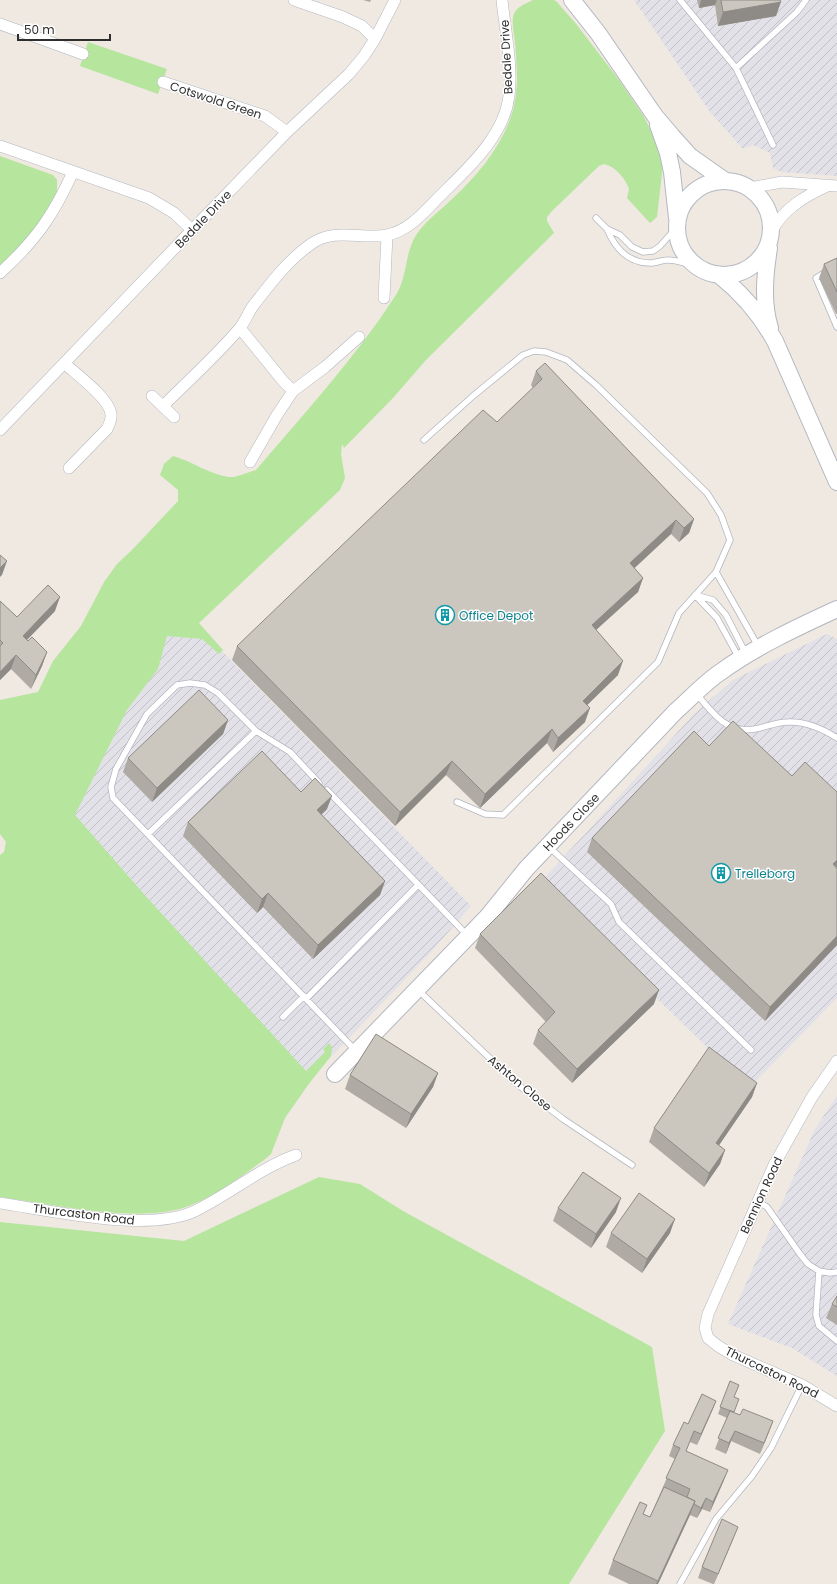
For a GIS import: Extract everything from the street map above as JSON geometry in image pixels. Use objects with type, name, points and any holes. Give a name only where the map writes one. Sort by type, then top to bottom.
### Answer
[{"type":"street","points":[[294,0],[343,17],[362,26],[375,39]]},
{"type":"street","name":"Bedale Drive","points":[[0,430],[287,132],[349,74],[364,56],[375,39],[395,0]]},
{"type":"street","name":"Bedale Drive","points":[[163,406],[240,328],[252,307],[272,281],[311,244],[322,238],[335,235],[387,236],[401,230],[415,221],[483,151],[500,125],[509,97],[509,73],[502,0]]},
{"type":"street","points":[[572,0],[598,33],[656,116],[690,156],[724,180]]},
{"type":"street","points":[[0,24],[83,54]]},
{"type":"street","name":"Cotswold Green","points":[[163,82],[265,116],[287,132]]},
{"type":"street","points":[[656,116],[668,153],[672,172],[678,240],[684,253],[692,263],[703,270],[719,275],[732,275],[745,270],[756,263],[765,252],[771,235],[786,211],[798,202],[832,186]]},
{"type":"street","points":[[0,146],[149,198],[174,213],[192,230]]},
{"type":"street","points":[[0,273],[38,235],[58,204],[73,172]]},
{"type":"street","points":[[677,223],[683,204],[694,192],[708,183],[724,180],[737,182],[750,188],[759,196],[766,206],[771,218],[771,235],[766,268],[765,298],[768,321],[775,341],[837,482]]},
{"type":"street","points":[[750,188],[782,182],[832,186]]},
{"type":"street","points":[[384,298],[387,236]]},
{"type":"street","points":[[719,275],[752,305],[775,341]]},
{"type":"street","points":[[240,328],[283,381],[293,391]]},
{"type":"street","points":[[250,462],[277,415],[293,391],[325,368],[359,337]]},
{"type":"street","points":[[64,363],[104,401],[111,414],[111,422],[107,429],[70,468]]},
{"type":"street","points":[[152,396],[174,417]]},
{"type":"street","name":"Hoods Close","points":[[335,1074],[488,916],[526,869],[676,711],[720,672],[748,654],[837,609]]},
{"type":"street","name":"Bennion Road","points":[[708,1338],[705,1328],[708,1314],[757,1201],[792,1130],[812,1097],[837,1061]]},
{"type":"street","name":"Thurcaston Road","points":[[0,1203],[121,1220],[166,1218],[194,1212],[279,1161],[296,1156]]},
{"type":"street","name":"Thurcaston Road","points":[[708,1338],[733,1355],[802,1385],[837,1406]]},
{"type":"lane","points":[[680,0],[736,68],[773,145]]},
{"type":"lane","points":[[736,68],[797,12],[806,0]]},
{"type":"lane","points":[[596,218],[607,229],[620,235],[632,247],[643,252],[653,251],[660,246],[677,223]]},
{"type":"lane","points":[[607,229],[612,242],[624,255],[637,262],[652,263],[667,260],[684,262],[703,270]]},
{"type":"lane","points":[[837,265],[816,278],[837,327]]},
{"type":"lane","points":[[424,440],[473,396],[523,355],[534,351],[556,354],[567,360],[596,385],[708,493],[721,515],[730,540],[716,572],[679,613],[658,662],[503,815],[485,814],[456,802]]},
{"type":"lane","points":[[716,572],[748,654]]},
{"type":"lane","points":[[695,595],[748,654]]},
{"type":"lane","points":[[695,595],[713,600],[726,615],[748,654]]},
{"type":"lane","points":[[356,1051],[113,798],[111,787],[116,769],[147,714],[177,685],[190,683],[205,685],[218,693],[256,732],[290,752],[468,937]]},
{"type":"lane","points":[[696,693],[714,715],[730,726],[742,730],[788,722],[808,724],[823,729],[837,738]]},
{"type":"lane","points":[[148,834],[256,732]]},
{"type":"lane","points":[[548,846],[611,904],[618,922],[751,1050]]},
{"type":"lane","points":[[283,1017],[305,998],[418,886]]},
{"type":"lane","name":"Ashton Close","points":[[418,990],[517,1084],[564,1119],[632,1165]]},
{"type":"lane","points":[[757,1201],[767,1207],[808,1264],[819,1271],[830,1273],[837,1272]]},
{"type":"lane","points":[[819,1271],[816,1315],[819,1326],[837,1341]]},
{"type":"lane","points":[[680,1584],[716,1519],[752,1476],[771,1448],[802,1385]]},
{"type":"shaded area","points":[[634,0],[837,0],[837,176],[782,172],[773,168],[770,153],[753,145],[743,149],[710,112]]},
{"type":"shaded area","points":[[183,611],[471,906],[432,951],[311,1078],[39,791]]},
{"type":"shaded area","points":[[827,634],[837,639],[837,998],[749,1088],[539,884],[695,713],[733,680]]},
{"type":"shaded area","points":[[837,1096],[837,1376],[792,1348],[728,1324],[815,1129]]},
{"type":"green space","points":[[533,0],[554,0],[557,2],[577,25],[619,80],[643,115],[657,142],[663,165],[657,217],[650,223],[627,198],[629,189],[622,177],[612,167],[604,164],[599,166],[552,211],[547,217],[547,221],[554,233],[426,360],[393,398],[344,448],[342,444],[341,454],[345,478],[340,490],[199,623],[223,650],[219,654],[202,639],[167,636],[158,669],[127,710],[75,815],[150,901],[306,1071],[325,1052],[323,1049],[329,1043],[332,1047],[331,1056],[285,1118],[271,1154],[227,1186],[197,1203],[166,1212],[144,1214],[94,1211],[0,1197],[0,855],[4,852],[6,842],[0,834],[0,700],[38,692],[53,661],[81,626],[104,582],[117,564],[178,501],[178,490],[160,475],[164,464],[173,456],[215,474],[229,477],[239,476],[256,470],[328,386],[379,321],[399,290],[410,247],[419,231],[461,191],[485,164],[504,133],[515,102],[517,82],[513,17],[518,8]]},
{"type":"green space","points":[[88,42],[167,69],[158,94],[80,66]]},
{"type":"green space","points":[[0,156],[53,175],[57,180],[57,196],[34,233],[0,267]]},
{"type":"green space","points":[[319,1177],[360,1184],[403,1211],[652,1347],[665,1431],[569,1584],[0,1584],[0,1222],[184,1241]]},
{"type":"building","points":[[721,0],[780,0],[781,2],[723,12]]},
{"type":"building","points":[[837,258],[837,292],[824,264]]},
{"type":"building","name":"Office Depot","points":[[545,363],[694,519],[684,528],[676,520],[630,563],[643,578],[592,625],[623,661],[583,701],[590,708],[558,738],[552,729],[485,794],[452,761],[400,812],[237,646],[483,410],[497,422],[542,379],[536,371]]},
{"type":"building","points":[[0,555],[7,561],[0,568]]},
{"type":"building","points":[[48,585],[60,597],[23,636],[28,641],[32,637],[47,652],[36,675],[16,655],[0,672],[0,646],[3,643],[0,640],[0,601],[17,617]]},
{"type":"building","points":[[199,690],[228,720],[157,788],[128,758]]},
{"type":"building","name":"Trelleborg","points":[[733,721],[792,776],[805,762],[837,792],[837,860],[833,864],[837,869],[837,936],[770,1007],[592,838],[694,731],[709,746]]},
{"type":"building","points":[[262,751],[301,792],[315,778],[332,796],[317,810],[385,881],[318,945],[268,893],[262,899],[188,822]]},
{"type":"building","points":[[541,873],[659,990],[577,1069],[538,1030],[555,1012],[480,934]]},
{"type":"building","points":[[376,1034],[438,1073],[411,1114],[350,1075]]},
{"type":"building","points":[[709,1047],[757,1083],[716,1143],[725,1150],[709,1173],[654,1128]]},
{"type":"building","points":[[583,1172],[621,1198],[596,1234],[558,1208]]},
{"type":"building","points":[[639,1193],[675,1219],[647,1259],[611,1233]]},
{"type":"building","points":[[837,1296],[837,1307],[832,1304]]},
{"type":"building","points":[[730,1381],[739,1385],[734,1397],[739,1399],[734,1412],[720,1407]]},
{"type":"building","points":[[702,1394],[716,1401],[701,1434],[694,1431],[686,1451],[728,1470],[713,1502],[706,1498],[701,1508],[694,1504],[695,1501],[687,1497],[690,1489],[666,1478],[680,1448],[673,1445],[684,1422],[688,1424]]},
{"type":"building","points":[[743,1409],[773,1421],[764,1443],[735,1431],[729,1443],[718,1438],[730,1411],[740,1415]]},
{"type":"building","points":[[664,1487],[695,1501],[658,1581],[613,1560],[640,1502],[647,1505],[643,1514],[650,1517]]},
{"type":"building","points":[[722,1519],[738,1527],[718,1574],[702,1567]]},
{"type":"place","name":"Office Depot","points":[[445,615]]},
{"type":"place","name":"Trelleborg","points":[[721,873]]}]
